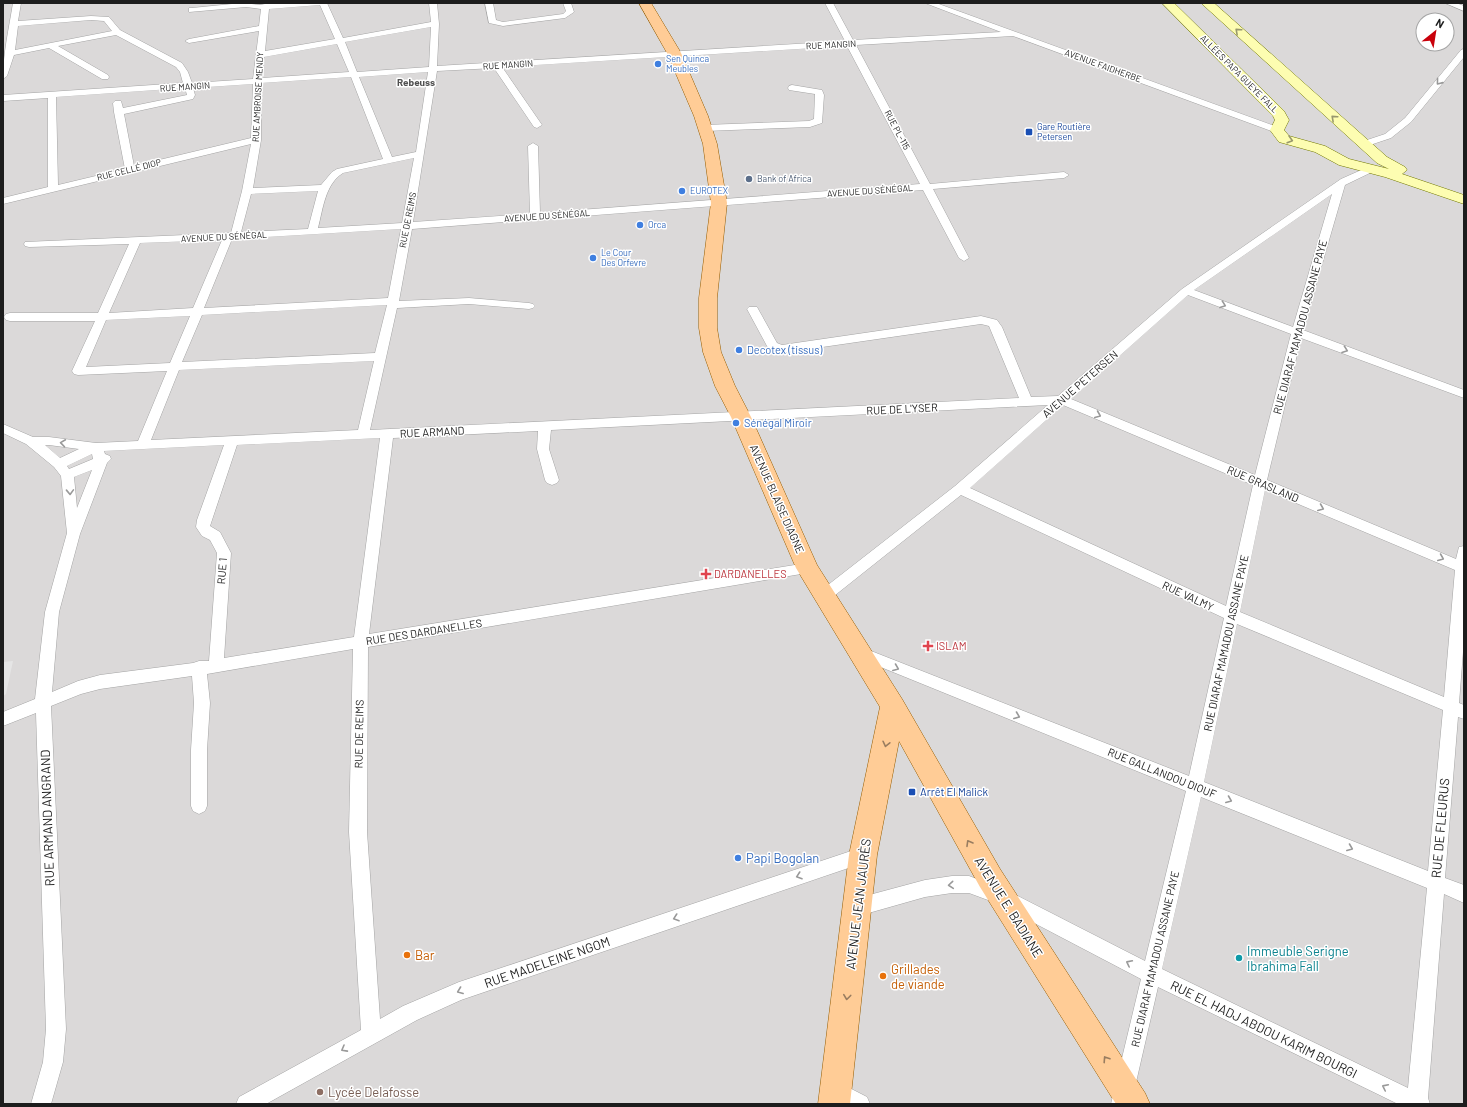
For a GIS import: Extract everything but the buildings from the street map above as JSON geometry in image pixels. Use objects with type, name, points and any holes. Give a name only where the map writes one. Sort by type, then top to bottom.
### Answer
[{"type":"main road","name":"AVENUE BLAISE DIAGNE","points":[[645,3],[674,53],[687,80],[710,144],[719,203],[708,298],[708,328],[712,352],[725,386],[741,417],[807,568],[893,706]]},
{"type":"main road","name":"AVENUE JEAN JAURÈS","points":[[835,1098],[863,855],[893,706]]},
{"type":"main road","name":"AVENUE E. BADIANE","points":[[893,706],[969,843],[1127,1099]]},
{"type":"street","points":[[3,76],[10,53],[16,24],[17,3]]},
{"type":"street","points":[[192,10],[246,4],[249,6],[322,3],[340,40],[388,160]]},
{"type":"street","name":"RUE DE REIMS","points":[[363,435],[393,303],[420,154],[433,70],[435,24],[433,3]]},
{"type":"street","points":[[489,3],[492,21],[503,24],[565,16],[570,12],[567,3]]},
{"type":"street","name":"RUE PL-115","points":[[829,3],[964,258]]},
{"type":"street","name":"AVENUE FAIDHERBE","points":[[929,3],[1277,130]]},
{"type":"street","name":"ALLÉES PAPA GUEYE FALL","points":[[1168,3],[1280,114],[1282,120],[1277,130],[1284,139],[1320,149]]},
{"type":"street","points":[[1207,3],[1364,144],[1376,165]]},
{"type":"street","points":[[1449,3],[1464,9]]},
{"type":"street","name":"RUE AMBROISE MENDY","points":[[142,446],[175,366],[232,237],[247,191],[256,140],[257,82],[265,5]]},
{"type":"street","points":[[16,24],[98,18],[109,22],[117,32],[179,65],[184,72],[191,95],[186,99],[119,112]]},
{"type":"street","points":[[260,55],[435,24]]},
{"type":"street","points":[[189,41],[263,28]]},
{"type":"street","points":[[10,53],[117,32]]},
{"type":"street","name":"RUE MANGIN","points":[[3,98],[117,92],[674,53],[1013,34]]},
{"type":"street","points":[[50,45],[105,77]]},
{"type":"street","points":[[1320,149],[1364,144],[1388,136],[1408,120],[1464,52]]},
{"type":"street","points":[[496,65],[538,125]]},
{"type":"street","points":[[705,128],[810,124],[819,121],[820,95],[818,92],[792,88]]},
{"type":"street","points":[[117,92],[119,112],[130,170]]},
{"type":"street","points":[[52,96],[53,188]]},
{"type":"street","name":"RUE CELLÉ DIOP","points":[[3,201],[256,140]]},
{"type":"street","points":[[533,146],[535,217]]},
{"type":"street","points":[[1320,149],[1344,162],[1376,165],[1464,200]]},
{"type":"street","points":[[312,232],[324,188],[335,174],[340,171],[420,154]]},
{"type":"street","points":[[1342,182],[1348,172],[1344,162]]},
{"type":"street","name":"AVENUE PETERSEN","points":[[824,596],[960,489],[1186,291],[1342,182],[1376,165]]},
{"type":"street","name":"AVENUE DU SÉNÉGAL","points":[[29,244],[135,242],[406,226],[927,187],[1064,175]]},
{"type":"street","name":"RUE DIARAF MAMADOU ASSANE PAYE","points":[[1127,1099],[1151,974],[1195,787],[1260,483],[1297,332],[1342,182]]},
{"type":"street","points":[[247,191],[324,188]]},
{"type":"street","points":[[135,242],[78,371],[380,357]]},
{"type":"street","points":[[1186,291],[1464,394]]},
{"type":"street","points":[[10,317],[102,317],[199,311],[469,301],[529,306]]},
{"type":"street","points":[[753,310],[774,346],[780,349],[981,320],[990,322],[996,327],[1027,402]]},
{"type":"street","name":"RUE DE L'YSER","points":[[741,417],[1062,400]]},
{"type":"street","name":"RUE GRASLAND","points":[[1062,400],[1260,483],[1463,562]]},
{"type":"street","name":"RUE ARMAND","points":[[59,464],[96,448],[741,417]]},
{"type":"street","points":[[546,427],[543,449],[552,480]]},
{"type":"street","points":[[3,428],[31,441],[59,464],[67,475],[101,462],[123,447]]},
{"type":"street","name":"RUE DE REIMS","points":[[370,1034],[358,832],[361,642],[387,434]]},
{"type":"street","points":[[31,441],[49,441],[96,448],[101,462]]},
{"type":"street","name":"RUE 1","points":[[216,666],[224,553],[215,536],[207,532],[203,527],[204,520],[232,442]]},
{"type":"street","name":"RUE ARMAND ANGRAND","points":[[41,1104],[53,1062],[56,1029],[43,702],[47,651],[52,612],[73,534],[101,462]]},
{"type":"street","name":"RUE ARMAND ANGRAND","points":[[67,475],[73,534]]},
{"type":"street","name":"RUE VALMY","points":[[960,489],[1232,616],[1457,709]]},
{"type":"street","name":"RUE DE FLEURUS","points":[[1418,1103],[1436,882],[1457,709],[1463,562]]},
{"type":"street","name":"RUE DES DARDANELLES","points":[[3,719],[78,688],[100,682],[199,667],[216,666],[807,568]]},
{"type":"street","name":"RUE GALLANDOU DIOUF","points":[[860,653],[1464,894]]},
{"type":"street","points":[[199,667],[202,703],[199,750],[199,806]]},
{"type":"street","name":"RUE MADELEINE NGOM","points":[[246,1104],[370,1034],[410,1013],[459,991],[863,855]]},
{"type":"street","name":"RUE EL HADJ ABDOU KARIM BOURGI","points":[[858,907],[885,899],[949,885],[965,884],[984,889],[1151,974],[1418,1103]]},
{"type":"street","points":[[835,1098],[860,1104]]},
{"type":"shaded area","points":[[3,3],[1464,3],[1464,1104],[3,1104]]},
{"type":"shaded area","points":[[13,661],[6,694],[3,696],[3,662]]},
{"type":"place","name":"Sen Quinca Meubles","points":[[658,64]]},
{"type":"place","name":"Gare Routière Petersen","points":[[1029,132]]},
{"type":"place","name":"Bank of Africa","points":[[749,179]]},
{"type":"place","name":"EUROTEX","points":[[682,191]]},
{"type":"place","name":"Orca","points":[[640,225]]},
{"type":"place","name":"Le Cour Des Orfevre","points":[[593,258]]},
{"type":"place","name":"Decotex (tissus)","points":[[739,350]]},
{"type":"place","name":"Sénégal Miroir","points":[[736,423]]},
{"type":"place","name":"DARDANELLES","points":[[706,574]]},
{"type":"place","name":"ISLAM","points":[[928,646]]},
{"type":"place","name":"Arrêt El Malick","points":[[912,792]]},
{"type":"place","name":"Papi Bogolan","points":[[738,858]]},
{"type":"place","name":"Bar","points":[[407,955]]},
{"type":"place","name":"Immeuble Serigne Ibrahima Fall","points":[[1239,958]]},
{"type":"place","name":"Grillades de viande","points":[[883,976]]},
{"type":"place","name":"Lycée Delafosse","points":[[320,1092]]},
{"type":"district","name":"Rebeuss","points":[[416,82]]}]
